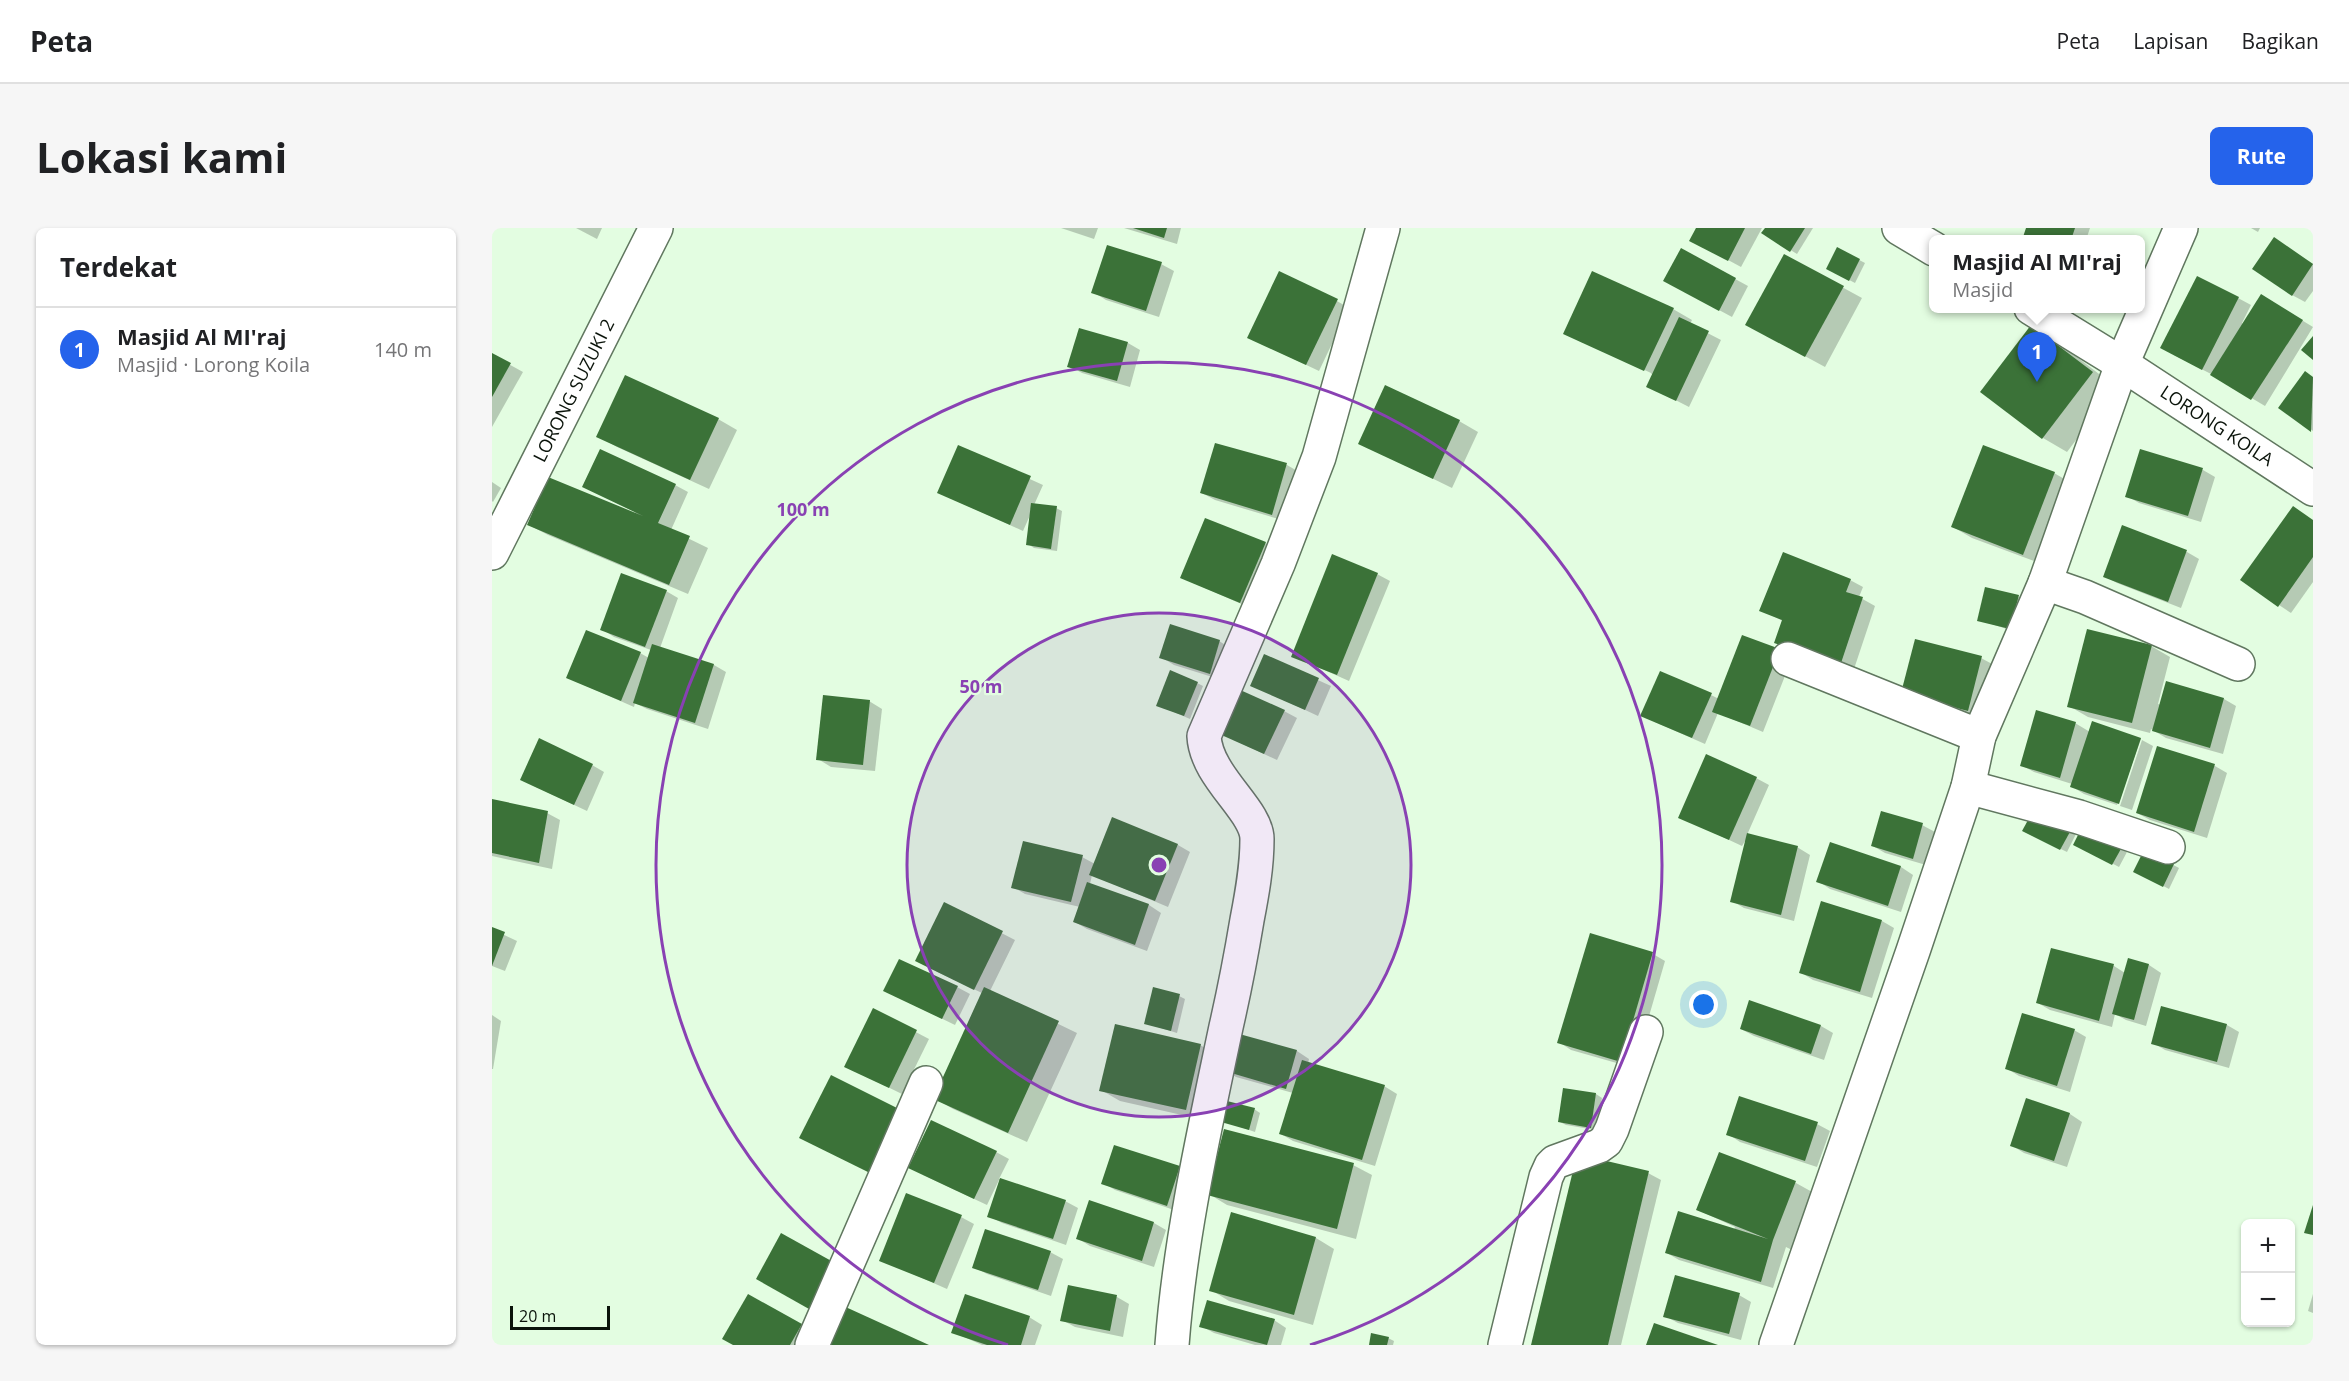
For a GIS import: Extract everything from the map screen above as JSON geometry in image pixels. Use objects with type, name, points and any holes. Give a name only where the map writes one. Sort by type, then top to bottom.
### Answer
[{"type":"street","name":"LORONG SUZUKI 2","points":[[492,553],[656,228]]},
{"type":"street","points":[[1172,1345],[1176,1292],[1206,1121],[1255,876],[1257,836],[1252,824],[1216,774],[1204,748],[1204,736],[1278,564],[1319,457],[1383,228]]},
{"type":"street","points":[[1899,228],[1929,246]]},
{"type":"street","points":[[2145,311],[2181,228]]},
{"type":"street","name":"LORONG KOILA","points":[[2038,313],[2122,364],[2313,489]]},
{"type":"street","points":[[1776,1345],[1968,787],[1979,736],[2044,583],[2122,364],[2144,313]]},
{"type":"street","points":[[2044,583],[2085,597],[2238,664]]},
{"type":"street","points":[[1788,659],[1979,736]]},
{"type":"street","points":[[1968,787],[2079,817],[2168,847]]},
{"type":"street","points":[[1505,1345],[1538,1202],[1548,1172],[1555,1162],[1599,1146],[1606,1141],[1646,1032]]},
{"type":"street","points":[[812,1345],[926,1083]]},
{"type":"building","points":[[1133,228],[1167,228],[1164,238]]},
{"type":"building","points":[[1696,228],[1745,228],[1728,261],[1689,241]]},
{"type":"building","points":[[1765,228],[1805,228],[1790,252],[1761,233]]},
{"type":"building","points":[[2026,228],[2075,228],[2073,235],[2024,235]]},
{"type":"building","points":[[2274,237],[2313,264],[2292,296],[2252,269]]},
{"type":"building","points":[[1107,245],[1162,262],[1146,311],[1091,293]]},
{"type":"building","points":[[1837,247],[1860,259],[1849,281],[1826,269]]},
{"type":"building","points":[[1681,248],[1736,278],[1719,311],[1663,281]]},
{"type":"building","points":[[1784,254],[1844,286],[1805,357],[1745,325]]},
{"type":"building","points":[[1279,271],[1338,299],[1306,365],[1247,338]]},
{"type":"building","points":[[1592,271],[1674,308],[1644,371],[1563,334]]},
{"type":"building","points":[[2197,276],[2239,297],[2202,370],[2160,348]]},
{"type":"building","points":[[2261,294],[2303,320],[2251,400],[2210,375]]},
{"type":"building","points":[[1679,317],[1709,331],[1676,401],[1646,387]]},
{"type":"building","points":[[2031,325],[2093,372],[2042,439],[1980,392]]},
{"type":"building","points":[[1079,328],[1128,342],[1117,381],[1067,367]]},
{"type":"building","points":[[2313,336],[2313,360],[2301,350]]},
{"type":"building","points":[[492,353],[511,363],[492,397]]},
{"type":"building","points":[[2305,371],[2313,377],[2311,432],[2278,408]]},
{"type":"building","points":[[625,375],[719,418],[690,480],[596,437]]},
{"type":"building","points":[[1385,385],[1460,420],[1433,479],[1358,444]]},
{"type":"building","points":[[1215,443],[1287,463],[1272,515],[1200,493]]},
{"type":"building","points":[[958,445],[1031,476],[1010,525],[937,493]]},
{"type":"building","points":[[1983,445],[2055,472],[2023,555],[1951,527]]},
{"type":"building","points":[[600,449],[676,484],[658,523],[690,536],[669,585],[527,525],[548,477],[643,516],[582,487]]},
{"type":"building","points":[[2140,449],[2203,468],[2188,516],[2125,497]]},
{"type":"building","points":[[1031,503],[1057,506],[1051,549],[1026,545]]},
{"type":"building","points":[[2293,506],[2313,520],[2313,557],[2278,607],[2240,580]]},
{"type":"building","points":[[1205,518],[1266,542],[1240,603],[1180,578]]},
{"type":"building","points":[[2122,525],[2187,550],[2168,602],[2103,577]]},
{"type":"building","points":[[1783,552],[1851,579],[1846,592],[1863,597],[1840,666],[1774,643],[1782,620],[1759,611]]},
{"type":"building","points":[[1332,554],[1378,573],[1337,675],[1291,657]]},
{"type":"building","points":[[621,573],[667,590],[645,647],[600,630]]},
{"type":"building","points":[[1985,587],[2019,595],[2010,629],[1977,621]]},
{"type":"building","points":[[1170,624],[1220,640],[1210,674],[1159,658]]},
{"type":"building","points":[[2087,629],[2152,645],[2132,723],[2067,707]]},
{"type":"building","points":[[586,630],[641,652],[621,701],[566,678]]},
{"type":"building","points":[[1742,635],[1780,649],[1750,726],[1712,712]]},
{"type":"building","points":[[1915,639],[1982,656],[1968,711],[1901,693]]},
{"type":"building","points":[[652,644],[714,664],[695,723],[633,703]]},
{"type":"building","points":[[1264,654],[1319,678],[1305,710],[1250,686]]},
{"type":"building","points":[[1170,670],[1198,682],[1184,716],[1156,706]]},
{"type":"building","points":[[1660,671],[1712,693],[1692,738],[1640,716]]},
{"type":"building","points":[[2166,681],[2224,698],[2210,748],[2152,731]]},
{"type":"building","points":[[1238,689],[1285,710],[1264,754],[1217,733]]},
{"type":"building","points":[[823,695],[870,700],[863,765],[816,760]]},
{"type":"building","points":[[2036,710],[2076,722],[2060,778],[2020,766]]},
{"type":"building","points":[[2092,721],[2141,738],[2119,804],[2070,787]]},
{"type":"building","points":[[539,738],[593,764],[574,805],[520,780]]},
{"type":"building","points":[[2157,746],[2215,764],[2194,832],[2136,813]]},
{"type":"building","points":[[1706,754],[1757,777],[1729,840],[1678,818]]},
{"type":"building","points":[[492,799],[548,811],[539,863],[492,853]]},
{"type":"building","points":[[1881,811],[1923,823],[1913,859],[1871,846]]},
{"type":"building","points":[[2033,811],[2071,830],[2060,850],[2022,831]]},
{"type":"building","points":[[1112,817],[1178,844],[1155,901],[1089,875]]},
{"type":"building","points":[[2082,827],[2122,847],[2112,865],[2073,845]]},
{"type":"building","points":[[1747,833],[1798,846],[1781,915],[1730,902]]},
{"type":"building","points":[[1023,841],[1083,855],[1071,902],[1011,888]]},
{"type":"building","points":[[1830,842],[1901,866],[1888,906],[1816,882]]},
{"type":"building","points":[[2145,848],[2174,864],[2163,887],[2133,872]]},
{"type":"building","points":[[1087,882],[1149,904],[1135,945],[1073,922]]},
{"type":"building","points":[[1821,901],[1882,920],[1860,992],[1799,973]]},
{"type":"building","points":[[944,902],[1003,931],[974,990],[915,961]]},
{"type":"building","points":[[492,927],[505,932],[492,966]]},
{"type":"building","points":[[1590,933],[1653,952],[1621,1062],[1557,1043]]},
{"type":"building","points":[[2051,948],[2114,964],[2099,1021],[2036,1003]]},
{"type":"building","points":[[2128,958],[2149,964],[2134,1020],[2112,1014]]},
{"type":"building","points":[[899,959],[958,986],[942,1019],[883,991]]},
{"type":"building","points":[[984,987],[1059,1021],[1008,1133],[933,1099]]},
{"type":"building","points":[[1153,987],[1180,994],[1171,1031],[1144,1024]]},
{"type":"building","points":[[1749,1000],[1821,1025],[1811,1054],[1740,1029]]},
{"type":"building","points":[[2161,1006],[2227,1024],[2217,1062],[2151,1044]]},
{"type":"building","points":[[873,1008],[917,1030],[889,1088],[844,1067]]},
{"type":"building","points":[[2022,1013],[2075,1029],[2057,1086],[2005,1069]]},
{"type":"building","points":[[1115,1024],[1201,1044],[1186,1110],[1099,1091]]},
{"type":"building","points":[[1232,1032],[1297,1050],[1286,1089],[1221,1070]]},
{"type":"building","points":[[1302,1060],[1385,1085],[1362,1160],[1279,1134]]},
{"type":"building","points":[[831,1075],[903,1111],[872,1174],[799,1138]]},
{"type":"building","points":[[1563,1088],[1596,1093],[1591,1128],[1558,1122]]},
{"type":"building","points":[[1739,1096],[1818,1122],[1805,1161],[1726,1135]]},
{"type":"building","points":[[2026,1098],[2070,1113],[2054,1161],[2010,1146]]},
{"type":"building","points":[[1227,1101],[1255,1108],[1249,1130],[1221,1122]]},
{"type":"building","points":[[931,1120],[997,1151],[974,1199],[908,1168]]},
{"type":"building","points":[[1224,1129],[1354,1163],[1337,1229],[1207,1195]]},
{"type":"building","points":[[1114,1145],[1180,1166],[1167,1206],[1101,1184]]},
{"type":"building","points":[[1719,1152],[1796,1181],[1773,1240],[1761,1282],[1665,1253],[1678,1211],[1768,1239],[1696,1210]]},
{"type":"building","points":[[1577,1154],[1649,1171],[1608,1345],[1531,1345]]},
{"type":"building","points":[[1000,1178],[1066,1200],[1053,1239],[987,1217]]},
{"type":"building","points":[[906,1193],[962,1215],[934,1283],[879,1261]]},
{"type":"building","points":[[1089,1200],[1154,1222],[1142,1261],[1076,1239]]},
{"type":"building","points":[[2313,1205],[2313,1235],[2304,1233]]},
{"type":"building","points":[[1231,1212],[1316,1237],[1294,1315],[1209,1291]]},
{"type":"building","points":[[985,1229],[1051,1251],[1038,1290],[972,1268]]},
{"type":"building","points":[[781,1233],[835,1263],[809,1309],[756,1279]]},
{"type":"building","points":[[1675,1275],[1740,1293],[1729,1334],[1663,1317]]},
{"type":"building","points":[[1068,1285],[1117,1295],[1110,1331],[1060,1321]]},
{"type":"building","points":[[748,1294],[802,1324],[790,1345],[733,1345],[722,1339]]},
{"type":"building","points":[[965,1294],[1030,1316],[1021,1345],[987,1345],[951,1333]]},
{"type":"building","points":[[1207,1300],[1275,1319],[1267,1345],[1199,1327]]},
{"type":"building","points":[[839,1304],[929,1345],[820,1345]]},
{"type":"building","points":[[1654,1323],[1718,1345],[1646,1345]]},
{"type":"building","points":[[1371,1333],[1389,1337],[1387,1345],[1369,1345]]},
{"type":"place","name":"Masjid Al MI'raj","points":[[2037,382]]}]
